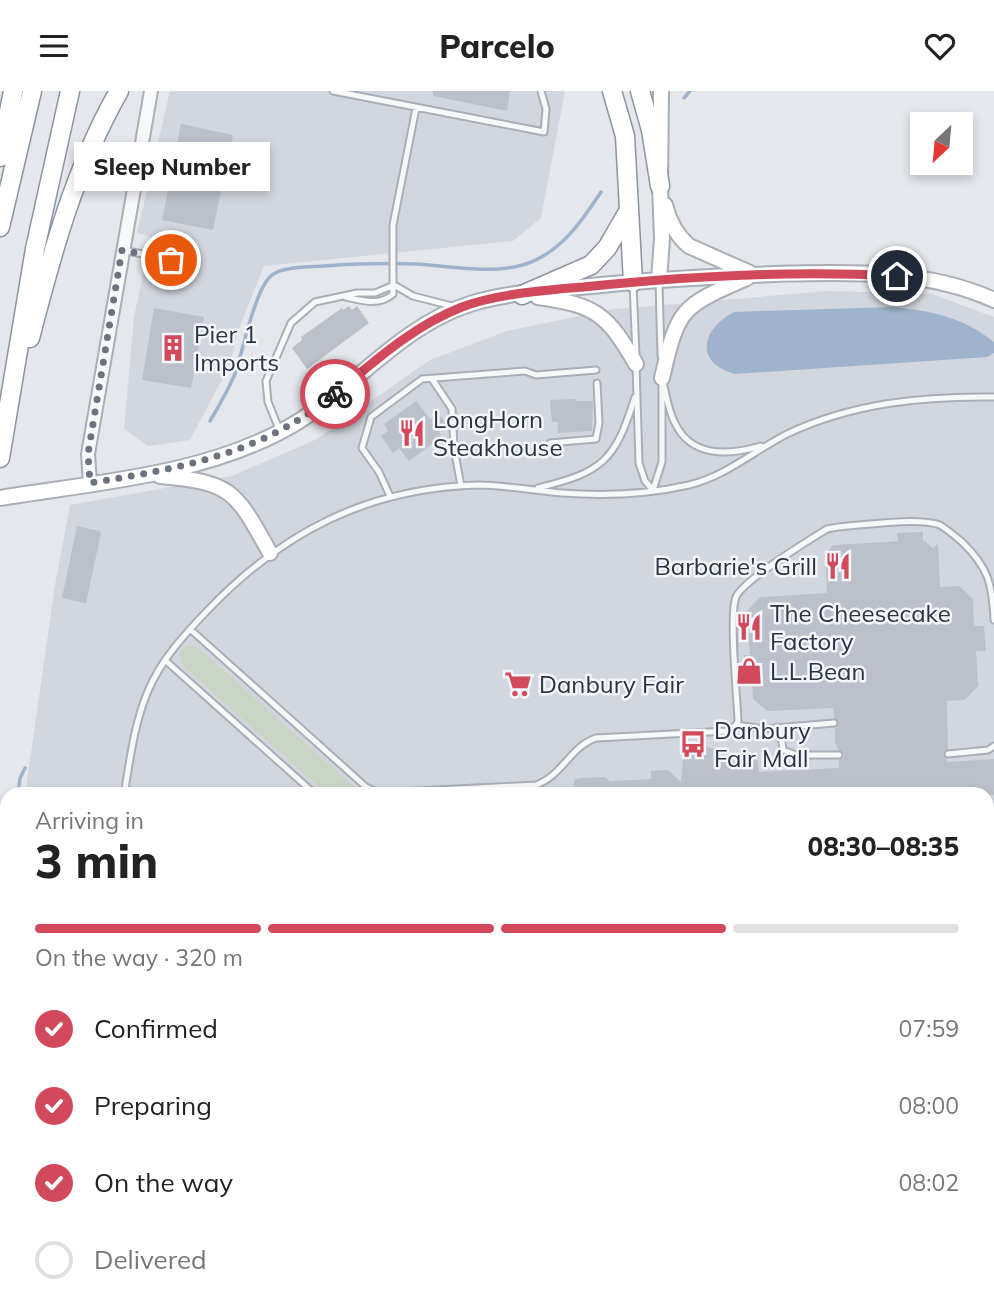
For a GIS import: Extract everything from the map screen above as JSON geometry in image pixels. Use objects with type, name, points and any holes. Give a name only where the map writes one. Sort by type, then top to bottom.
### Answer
[{"type":"highway","points":[[0,157],[13,91]]},
{"type":"highway","points":[[0,227],[32,91]]},
{"type":"highway","points":[[1,450],[35,249],[70,91]]},
{"type":"highway","points":[[1,450],[61,225],[83,164],[119,91]]},
{"type":"highway","points":[[612,91],[625,136],[633,282]]},
{"type":"highway","points":[[640,91],[651,130],[660,186]]},
{"type":"highway","points":[[522,295],[591,265],[607,248],[629,210]]},
{"type":"main road","points":[[659,280],[662,239],[661,91]]},
{"type":"main road","points":[[660,186],[668,218],[681,239],[699,252],[755,275]]},
{"type":"main road","points":[[0,498],[141,475],[207,461],[245,447],[280,431],[317,408],[404,338],[440,316],[484,300],[659,280],[839,273],[927,279],[994,300]]},
{"type":"main road","points":[[662,378],[673,333],[686,310],[707,295],[755,275]]},
{"type":"main road","points":[[522,295],[564,300],[593,311],[614,328],[636,364]]},
{"type":"main road","points":[[141,475],[188,478],[218,486],[229,492],[245,507],[270,553]]},
{"type":"street","points":[[90,483],[88,454],[151,91]]},
{"type":"lane","points":[[333,91],[544,132],[546,109],[541,91]]},
{"type":"lane","points":[[346,297],[363,301],[387,299],[393,293],[393,225],[416,109]]},
{"type":"lane","points":[[122,250],[171,260]]},
{"type":"lane","points":[[653,491],[662,462],[659,280]]},
{"type":"lane","points":[[633,282],[639,463],[645,481],[653,491]]},
{"type":"lane","points":[[280,431],[268,402],[266,381],[291,323],[315,302],[357,293],[375,293],[394,285]]},
{"type":"lane","points":[[394,285],[425,300],[462,307]]},
{"type":"lane","points":[[390,496],[379,472],[362,448],[371,417],[422,379],[525,371],[536,375],[596,370]]},
{"type":"lane","points":[[662,378],[675,424],[682,435],[692,443],[704,450],[732,452],[771,443]]},
{"type":"lane","points":[[432,379],[452,408],[454,448],[461,486]]},
{"type":"lane","points":[[550,443],[596,439],[599,423],[597,383]]},
{"type":"lane","points":[[533,490],[585,474],[607,458],[621,437],[637,391]]},
{"type":"lane","points":[[126,787],[142,707],[165,660],[219,599],[270,553],[338,514],[390,496],[461,486],[496,486],[578,494],[653,491],[706,480],[771,443],[827,418],[862,408],[932,399],[994,397]]},
{"type":"lane","points":[[736,725],[733,616],[736,597],[749,583],[827,530],[910,522],[933,522],[940,525],[976,555],[984,567],[993,593],[994,620]]},
{"type":"lane","points":[[190,629],[366,787]]},
{"type":"lane","points":[[165,660],[307,787]]},
{"type":"lane","points":[[497,787],[536,785],[548,780],[581,745],[596,738],[722,732],[729,731],[736,725],[763,729],[834,723]]},
{"type":"lane","points":[[780,728],[783,750],[796,755],[839,755]]},
{"type":"lane","points":[[948,754],[988,750],[994,746]]},
{"type":"shaded area","points":[[170,91],[565,91],[541,218],[513,241],[264,266],[238,331],[230,364],[190,440],[148,446],[124,429],[134,317],[151,237],[137,233]]},
{"type":"shaded area","name":"Danbury Fair","points":[[828,291],[932,294],[994,317],[994,787],[26,787],[55,585],[70,505],[232,476],[317,439],[430,360],[507,331],[614,309]]},
{"type":"green space","points":[[189,645],[201,650],[354,787],[319,787],[183,666],[179,655],[184,647]]},
{"type":"water","points":[[893,307],[934,313],[959,321],[994,342],[994,353],[987,357],[735,374],[722,369],[708,354],[709,336],[714,327],[734,312]]},
{"type":"building","points":[[433,91],[510,91],[507,111],[433,96]]},
{"type":"building","points":[[181,124],[233,135],[213,230],[162,220]]},
{"type":"building","points":[[349,306],[352,310],[357,306],[369,323],[307,369],[292,348],[302,340],[301,337],[342,308],[343,310]]},
{"type":"building","name":"Pier 1 Imports","points":[[154,308],[204,317],[191,388],[142,380]]},
{"type":"building","points":[[550,400],[593,401],[592,431],[558,433],[558,422],[552,422]]},
{"type":"building","name":"LongHorn Steakhouse","points":[[416,401],[430,419],[438,413],[446,424],[438,430],[442,437],[409,461],[399,448],[393,453],[381,436],[388,431],[384,424]]},
{"type":"building","points":[[77,526],[101,533],[86,603],[62,598]]},
{"type":"building","points":[[923,532],[923,540],[933,548],[938,544],[940,587],[959,586],[973,599],[974,626],[984,626],[986,651],[976,651],[978,686],[965,700],[947,701],[948,749],[943,755],[948,762],[994,759],[994,787],[574,787],[574,780],[579,778],[605,777],[610,781],[651,779],[651,771],[668,770],[681,782],[683,758],[694,747],[702,745],[717,750],[729,767],[734,761],[758,760],[759,772],[839,768],[839,760],[844,754],[838,750],[835,742],[835,728],[839,723],[834,718],[833,708],[767,711],[753,699],[752,681],[746,681],[744,655],[750,655],[748,635],[744,635],[743,622],[748,622],[747,611],[760,597],[827,593],[825,554],[833,545],[898,541],[897,533]]},
{"type":"waterway","points":[[684,98],[690,91]]},
{"type":"waterway","points":[[210,421],[235,374],[260,293],[266,282],[277,272],[290,268],[347,265],[415,264],[499,269],[526,264],[560,244],[601,192]]},
{"type":"waterway","points":[[19,787],[25,768]]},
{"type":"way so far","points":[[171,260],[122,250],[88,454],[90,483],[182,467],[231,453],[296,422],[335,394]]},
{"type":"place","name":"Sleep Number","points":[[171,260]]},
{"type":"place","name":"Pier 1 Imports","points":[[173,348]]},
{"type":"place","name":"LongHorn Steakhouse","points":[[412,433]]},
{"type":"place","name":"Barbarie's Grill","points":[[838,566]]},
{"type":"place","name":"The Cheesecake Factory","points":[[749,627]]},
{"type":"place","name":"L.L.Bean","points":[[749,671]]},
{"type":"place","name":"Danbury Fair","points":[[518,684]]},
{"type":"place","name":"Danbury Fair Mall","points":[[693,744]]},
{"type":"route","points":[[335,394],[419,328],[440,316],[484,300],[690,277],[801,273],[897,276]]}]
